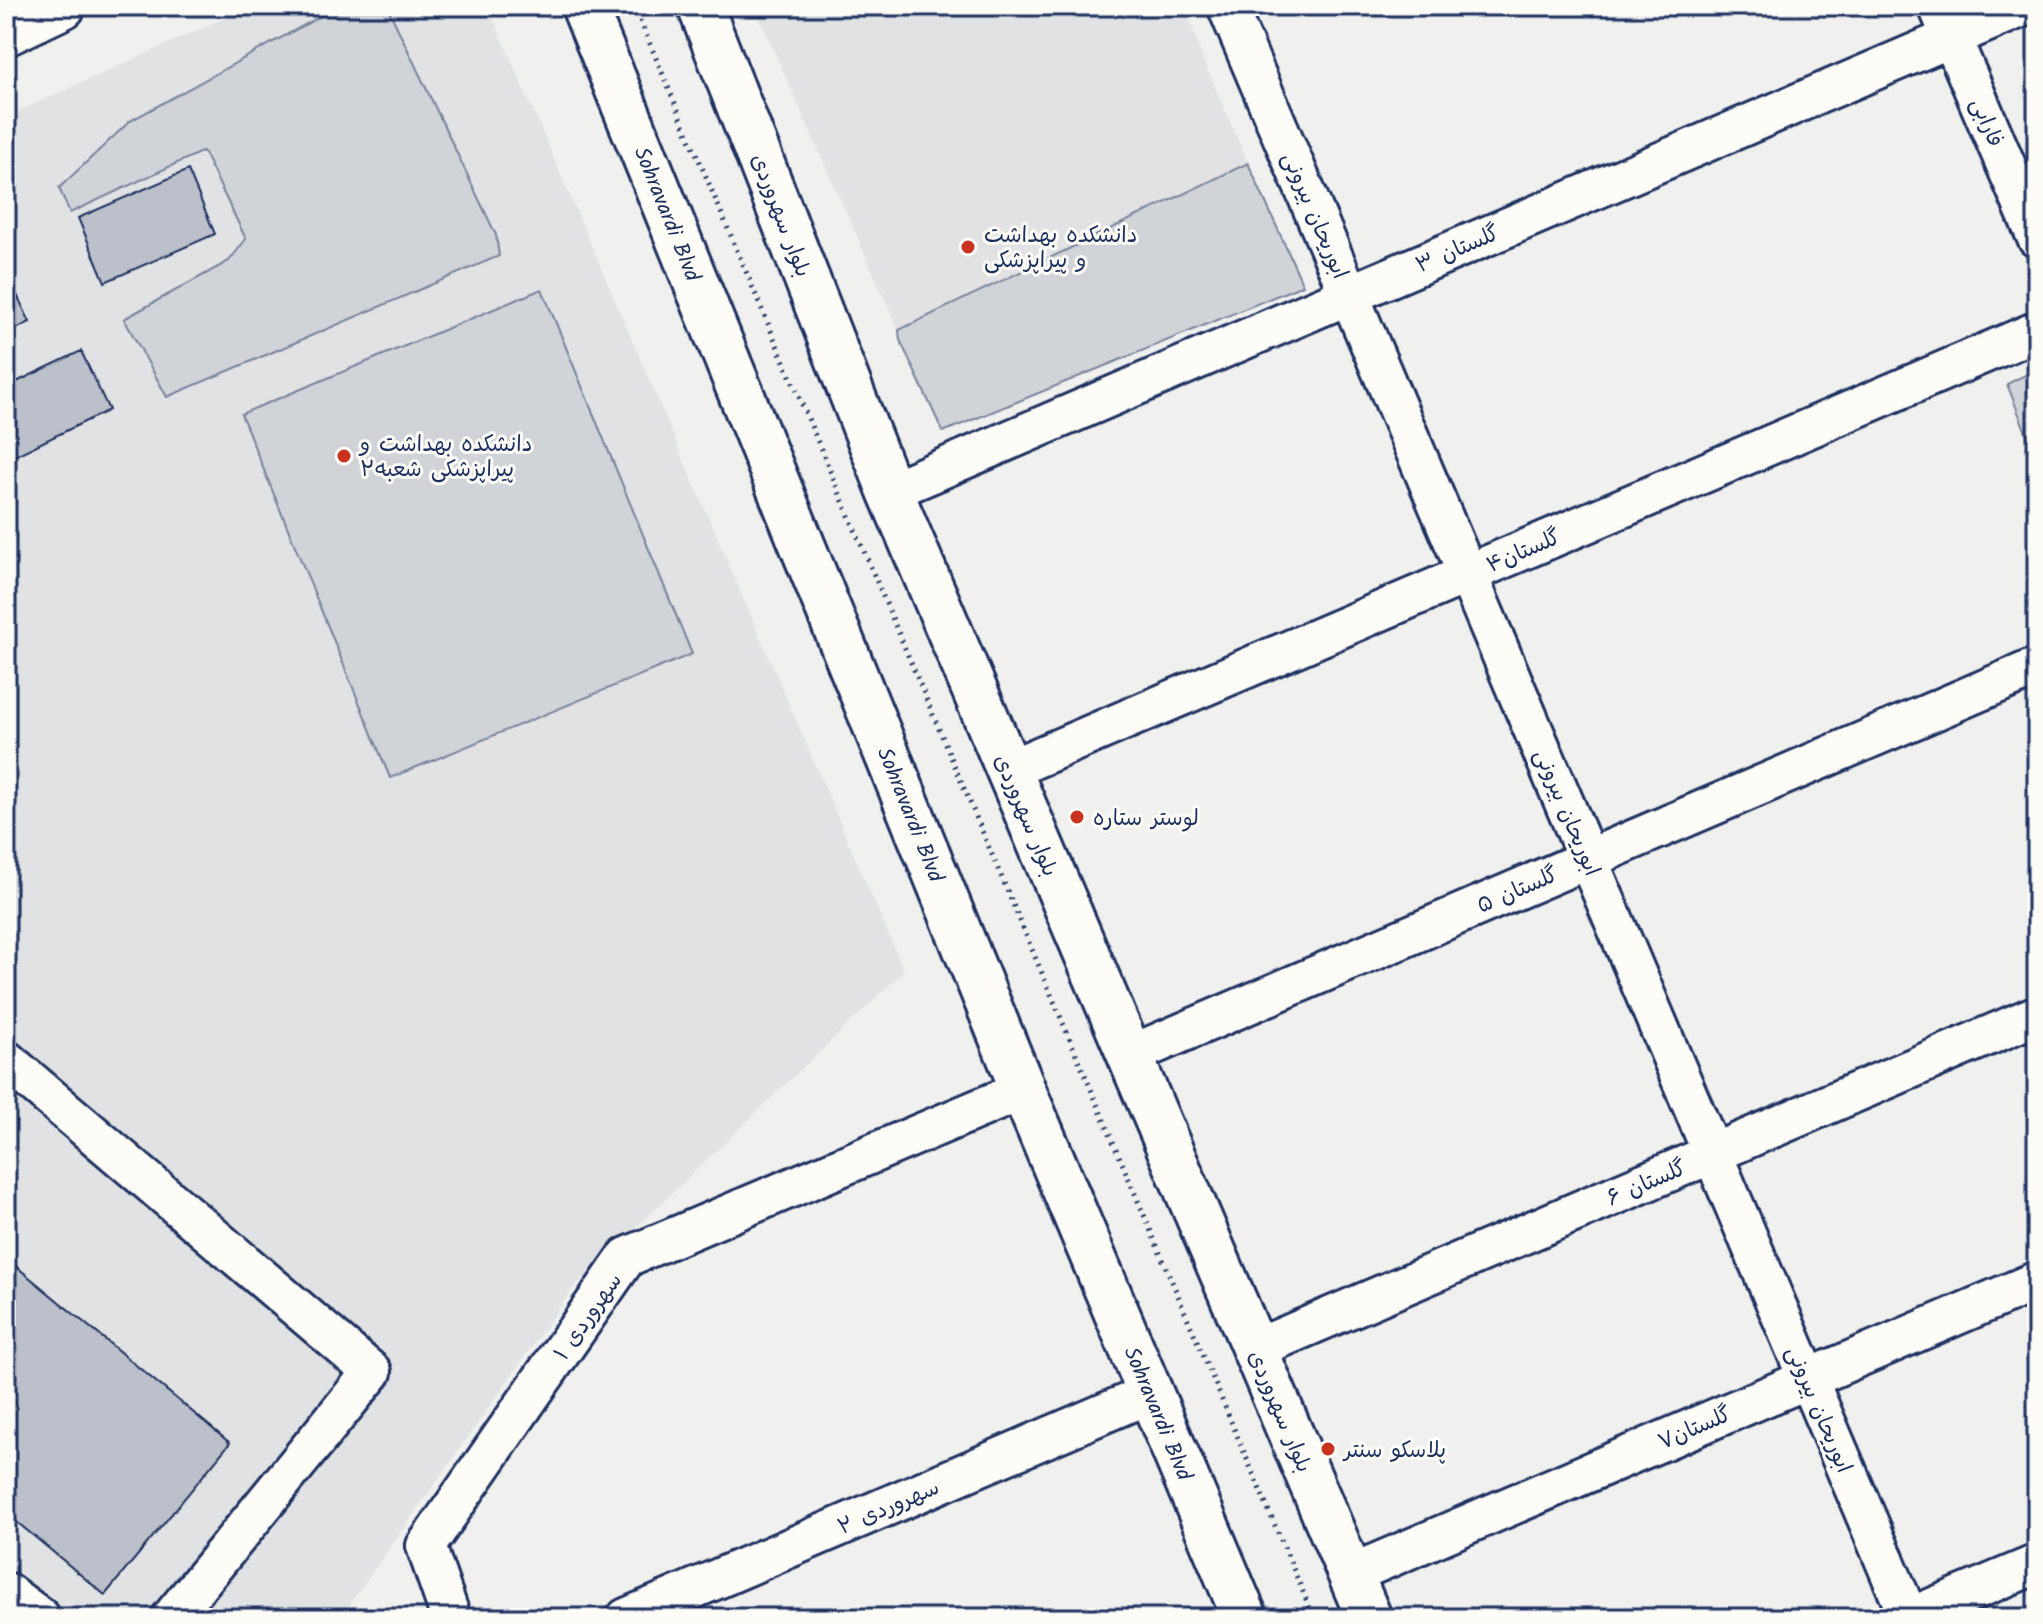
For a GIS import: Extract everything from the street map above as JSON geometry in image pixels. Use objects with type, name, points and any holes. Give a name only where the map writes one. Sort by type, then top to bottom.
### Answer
[{"type":"main road","points":[[6,33],[63,6]]},
{"type":"main road","name":"Sohravardi Blvd","points":[[584,6],[1023,1090],[1245,1618]]},
{"type":"main road","name":"بلوار سهروردی","points":[[700,6],[890,491],[1369,1618]]},
{"type":"street","name":"ابوریحان بیرونی","points":[[1227,6],[1908,1618]]},
{"type":"street","name":"گلستان ۳","points":[[890,491],[1349,294],[1945,22],[2025,6]]},
{"type":"street","name":"فارابی","points":[[1945,22],[2037,238]]},
{"type":"street","name":"گلستان۴","points":[[1008,770],[2037,331]]},
{"type":"street","name":"گلستان ۵","points":[[1130,1055],[2037,667]]},
{"type":"street","name":"گلستان ۶","points":[[1255,1349],[2037,1015]]},
{"type":"street","points":[[6,1060],[372,1372],[171,1618]]},
{"type":"street","name":"سهروردی ۱","points":[[451,1618],[426,1546],[627,1257],[1023,1090]]},
{"type":"street","name":"گلستان۷","points":[[1351,1574],[2037,1281]]},
{"type":"street","name":"سهروردی ۲","points":[[626,1618],[1151,1393]]},
{"type":"street","points":[[1908,1618],[2037,1564]]},
{"type":"street","points":[[6,1592],[41,1618]]},
{"type":"path","points":[[634,6],[1314,1618]]},
{"type":"shaded area","name":"دانشکده بهداشت و پیراپزشکى شعبه۲","points":[[251,6],[488,6],[904,971],[573,1288],[340,1618],[6,1618],[6,117]]},
{"type":"shaded area","points":[[339,6],[387,6],[496,235],[499,256],[167,397],[124,319],[229,261],[246,239],[203,151],[70,213],[59,188],[130,121]]},
{"type":"shaded area","name":"دانشکده بهداشت و پیراپزشکی","points":[[754,6],[1186,6],[1201,55],[1248,163],[899,330]]},
{"type":"shaded area","points":[[1248,163],[1303,285],[943,432],[900,340],[899,330]]},
{"type":"shaded area","points":[[542,289],[692,654],[390,778],[241,414]]},
{"type":"shaded area","points":[[2037,369],[2037,460],[2007,384]]},
{"type":"building","points":[[188,170],[215,234],[105,282],[78,218]]},
{"type":"building","points":[[6,272],[30,322],[6,334]]},
{"type":"building","points":[[81,351],[109,410],[6,460],[6,387]]},
{"type":"building","points":[[6,1258],[230,1443],[105,1595],[6,1513]]},
{"type":"place","name":"دانشکده بهداشت و پیراپزشکی","points":[[968,247]]},
{"type":"place","name":"دانشکده بهداشت و پیراپزشکى شعبه۲","points":[[344,456]]},
{"type":"place","name":"لوستر ستاره","points":[[1077,817]]},
{"type":"place","name":"پلاسکو سنتر","points":[[1328,1449]]}]
